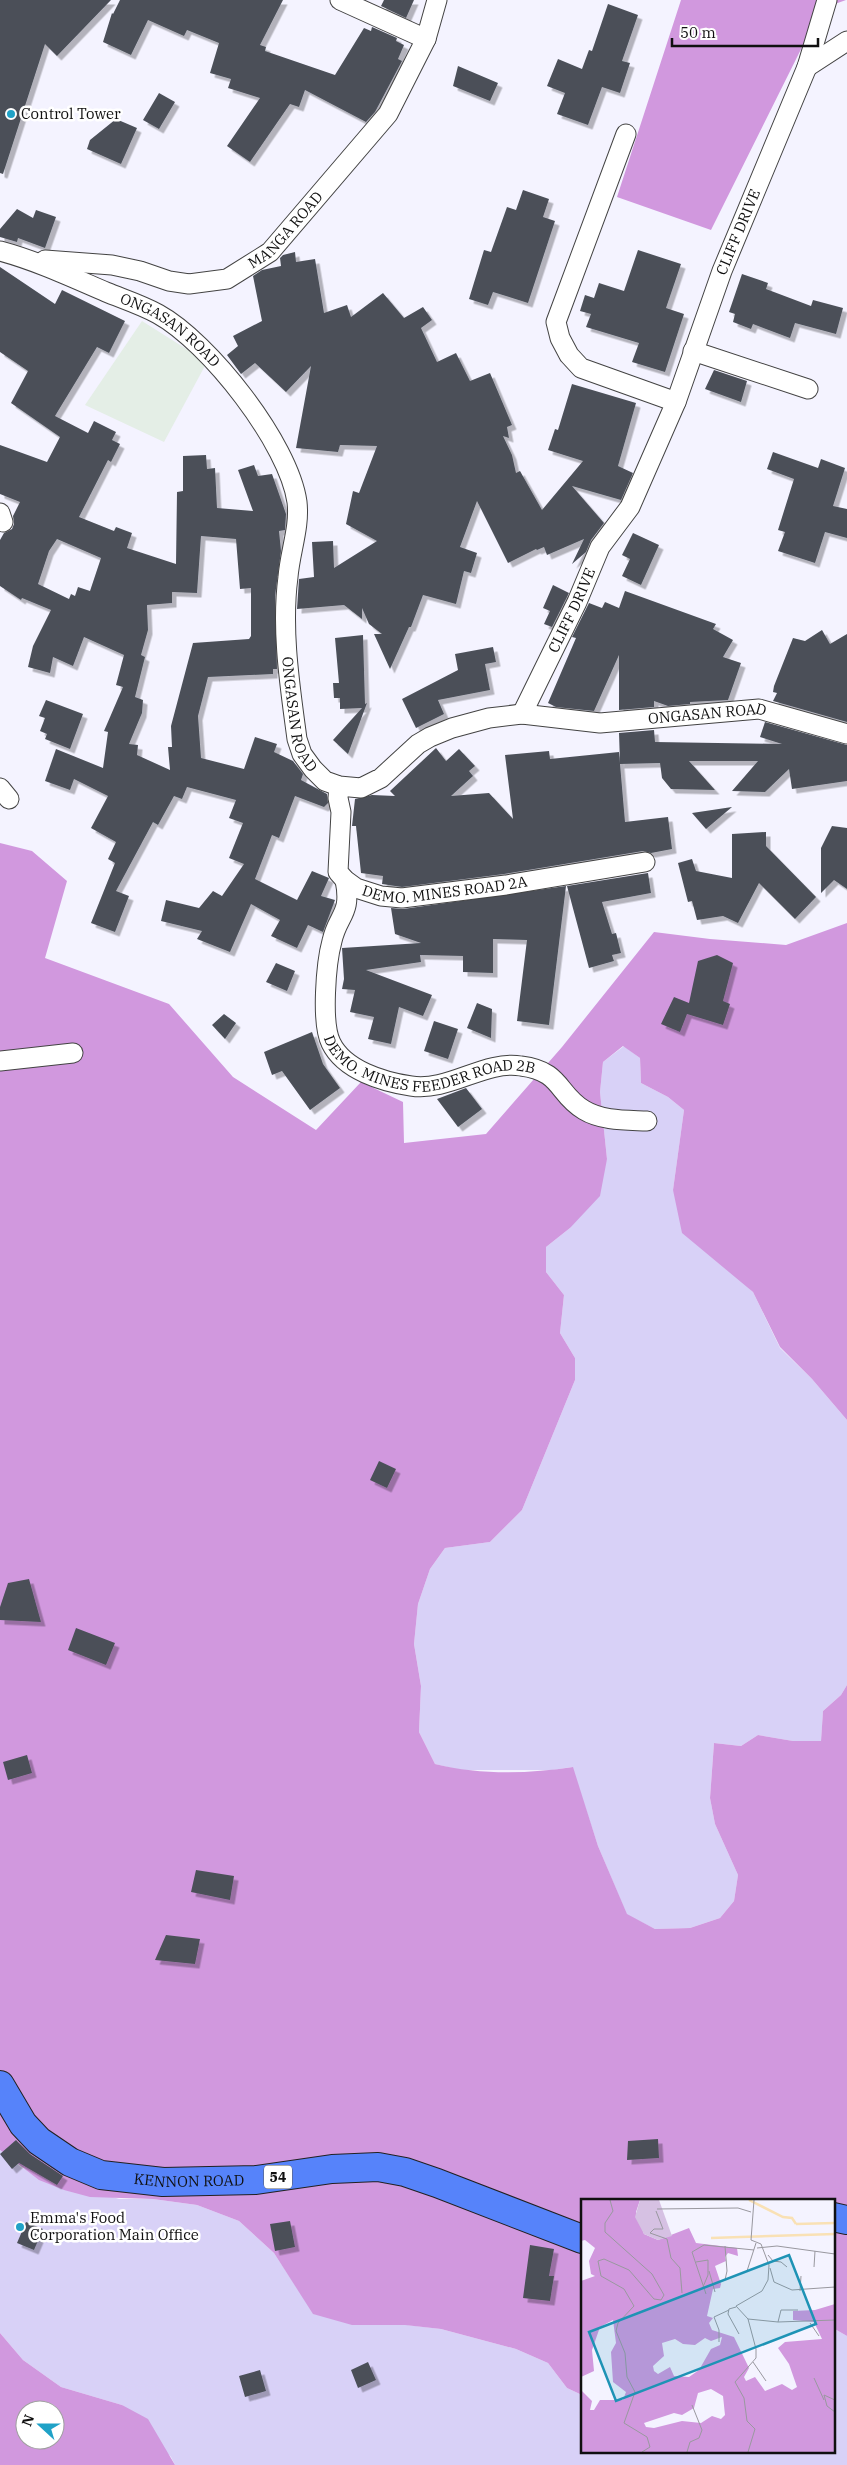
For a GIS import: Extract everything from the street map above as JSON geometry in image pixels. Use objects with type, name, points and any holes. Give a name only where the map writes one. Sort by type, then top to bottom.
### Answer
[{"type":"highway","name":"KENNON ROAD","points":[[0,2085],[23,2124],[39,2141],[70,2162],[101,2175],[163,2182],[256,2180],[332,2169],[378,2167],[405,2172],[437,2183],[581,2239]]},
{"type":"highway","points":[[834,2217],[847,2220]]},
{"type":"street","points":[[340,0],[426,39]]},
{"type":"street","name":"MANGA ROAD","points":[[29,259],[112,265],[140,271],[169,281],[189,284],[227,279],[270,252],[388,114],[426,39],[437,0]]},
{"type":"street","name":"CLIFF DRIVE","points":[[522,714],[577,602],[600,547],[630,507],[676,402],[722,272],[807,67],[827,0]]},
{"type":"street","points":[[807,67],[847,41]]},
{"type":"street","points":[[626,134],[556,322],[560,338],[569,355],[582,368],[676,402]]},
{"type":"street","name":"ONGASAN ROAD","points":[[0,251],[29,259],[158,314],[187,333],[241,394],[272,441],[292,481],[297,502],[298,522],[287,578],[287,643],[297,739],[302,754],[312,769],[325,781],[339,786],[362,788],[381,778],[418,744],[452,728],[489,718],[522,714],[600,723],[759,709],[847,734]]},
{"type":"street","points":[[693,351],[808,389]]},
{"type":"street","name":"DEMO. MINES ROAD 2A","points":[[339,786],[341,828],[338,872],[356,888],[381,896],[402,898],[506,885],[645,862]]},
{"type":"street","name":"DEMO. MINES FEEDER ROAD 2B","points":[[345,880],[347,893],[346,908],[332,941],[326,985],[327,1020],[330,1042],[340,1055],[354,1067],[380,1079],[424,1087],[502,1065],[520,1065],[548,1074],[583,1110],[594,1115],[611,1119],[647,1120]]},
{"type":"street","points":[[0,1061],[73,1053]]},
{"type":"shaded area","points":[[681,0],[846,0],[821,9],[711,230],[617,197]]},
{"type":"shaded area","points":[[142,321],[207,362],[164,442],[85,405]]},
{"type":"shaded area","points":[[0,843],[32,851],[67,881],[45,958],[169,1004],[233,1077],[316,1130],[361,1082],[403,1102],[404,1143],[486,1134],[562,1047],[654,932],[786,945],[847,923],[847,1420],[812,1379],[780,1347],[753,1292],[682,1233],[673,1190],[684,1110],[668,1097],[641,1083],[640,1058],[623,1046],[603,1062],[600,1092],[607,1159],[600,1196],[570,1228],[546,1247],[546,1272],[564,1295],[560,1333],[575,1358],[575,1380],[522,1510],[490,1542],[445,1548],[430,1569],[418,1604],[414,1644],[421,1686],[419,1732],[435,1764],[486,1772],[539,1771],[573,1767],[598,1846],[627,1914],[655,1929],[690,1928],[720,1918],[734,1901],[738,1875],[715,1824],[710,1798],[714,1743],[741,1746],[758,1735],[793,1741],[821,1741],[823,1711],[841,1695],[847,1685],[847,2336],[834,2329],[834,2199],[581,2199],[581,2395],[567,2388],[548,2363],[516,2349],[441,2329],[405,2325],[352,2325],[313,2314],[274,2253],[239,2221],[197,2205],[153,2199],[90,2197],[64,2190],[39,2180],[0,2150]]},
{"type":"shaded area","points":[[624,1046],[640,1058],[641,1083],[668,1097],[684,1110],[673,1190],[740,1280],[753,1292],[780,1348],[812,1379],[847,1420],[847,1685],[841,1695],[823,1711],[821,1741],[793,1741],[758,1735],[741,1746],[714,1743],[710,1798],[715,1824],[738,1875],[734,1901],[720,1918],[690,1928],[655,1929],[627,1915],[598,1846],[572,1767],[552,1770],[460,1770],[435,1764],[419,1732],[421,1686],[414,1644],[418,1604],[430,1569],[445,1548],[490,1542],[522,1510],[575,1380],[575,1358],[560,1333],[564,1295],[546,1272],[546,1247],[570,1228],[607,1159],[600,1092],[603,1062]]},
{"type":"shaded area","points":[[0,2150],[22,2168],[119,2199],[153,2199],[197,2205],[239,2221],[274,2253],[314,2314],[441,2329],[516,2349],[548,2363],[567,2388],[581,2395],[581,2452],[834,2452],[834,2329],[847,2336],[847,2465],[175,2465],[171,2457],[122,2405],[61,2387],[23,2360],[0,2333]]},
{"type":"shaded area","points":[[0,2333],[23,2360],[61,2387],[122,2405],[148,2419],[175,2465],[0,2465]]},
{"type":"building","points":[[0,0],[111,0],[57,56],[45,44],[3,174],[0,173]]},
{"type":"building","points":[[120,0],[283,0],[260,45],[266,47],[265,51],[335,75],[364,28],[371,31],[372,27],[397,38],[396,41],[404,45],[398,59],[402,61],[375,112],[366,122],[305,90],[299,107],[290,104],[250,162],[227,146],[260,98],[228,88],[231,79],[210,73],[219,43],[187,30],[184,36],[148,20],[131,55],[103,42],[112,13]]},
{"type":"building","points":[[384,0],[414,0],[406,18],[381,6]]},
{"type":"building","points":[[608,4],[638,15],[622,61],[630,63],[620,93],[602,87],[588,125],[557,114],[565,93],[547,86],[558,59],[582,69],[589,50],[592,51]]},
{"type":"building","points":[[458,66],[498,83],[490,101],[453,86]]},
{"type":"building","points":[[159,93],[175,102],[159,129],[143,120]]},
{"type":"building","points":[[116,119],[137,128],[121,164],[87,149],[90,140]]},
{"type":"building","points":[[523,190],[549,199],[543,217],[555,221],[528,303],[493,292],[488,305],[469,299],[484,250],[491,252],[507,207],[516,210]]},
{"type":"building","points":[[17,209],[33,218],[36,210],[56,217],[45,248],[18,238],[17,242],[0,237],[0,229]]},
{"type":"building","points":[[638,250],[681,264],[666,308],[684,314],[665,372],[632,362],[639,343],[586,327],[591,314],[580,311],[585,295],[594,298],[599,283],[624,291]]},
{"type":"building","points":[[295,252],[296,262],[315,259],[324,313],[347,305],[351,317],[383,293],[404,318],[423,307],[432,320],[421,328],[437,362],[456,353],[470,381],[490,373],[512,425],[507,427],[509,438],[503,436],[512,455],[516,473],[520,471],[542,510],[583,461],[548,450],[555,429],[558,430],[572,384],[636,403],[618,466],[633,473],[621,500],[572,486],[604,523],[591,540],[586,552],[572,564],[584,539],[547,555],[544,547],[536,549],[508,563],[477,501],[460,547],[477,553],[471,573],[464,571],[456,604],[423,595],[411,627],[409,627],[390,669],[374,634],[382,634],[369,624],[362,608],[362,619],[344,605],[297,609],[299,579],[314,577],[312,542],[333,541],[334,568],[377,541],[346,524],[353,491],[359,493],[377,446],[340,445],[338,452],[296,448],[311,366],[286,392],[255,363],[241,374],[227,355],[238,346],[233,336],[262,321],[253,276],[262,270],[281,266],[280,258],[283,255]]},
{"type":"building","points":[[0,267],[55,304],[62,290],[125,321],[109,353],[97,347],[55,416],[88,433],[94,421],[116,432],[112,440],[120,444],[111,462],[108,460],[79,517],[114,531],[116,527],[132,533],[127,548],[176,564],[177,492],[183,491],[183,456],[206,455],[207,469],[215,468],[217,508],[253,511],[238,470],[254,465],[258,476],[272,474],[286,514],[285,530],[279,531],[281,551],[275,596],[277,669],[273,669],[273,674],[208,677],[198,716],[201,758],[244,769],[255,737],[277,744],[274,752],[293,761],[303,774],[301,780],[327,794],[328,803],[324,807],[295,796],[279,838],[272,835],[255,879],[297,900],[312,871],[329,878],[321,896],[335,900],[323,932],[308,925],[297,948],[271,936],[280,920],[251,904],[230,952],[197,939],[202,931],[161,921],[166,900],[199,908],[213,891],[222,896],[244,864],[229,858],[243,823],[229,818],[236,800],[187,787],[182,799],[174,796],[158,825],[153,822],[116,891],[129,896],[115,932],[91,923],[115,863],[108,859],[116,842],[91,828],[108,796],[74,779],[70,790],[45,781],[56,749],[103,768],[108,732],[104,731],[123,687],[116,685],[124,655],[84,637],[73,666],[53,657],[50,673],[28,667],[33,646],[51,610],[22,598],[21,600],[0,586],[0,540],[4,533],[12,529],[14,524],[13,516],[20,502],[0,494],[0,445],[47,462],[60,437],[11,403],[28,371],[0,352]],"holes":[[[201,536],[236,539],[240,589],[251,588],[251,636],[249,639],[193,643],[171,726],[172,747],[168,747],[170,770],[137,755],[138,745],[129,744],[142,713],[143,700],[135,697],[145,657],[141,655],[148,630],[147,605],[172,603],[172,592],[197,593]],[[57,539],[101,558],[90,591],[78,587],[75,596],[71,594],[69,599],[38,584],[49,551]]]},
{"type":"building","points":[[742,274],[768,283],[766,289],[811,306],[813,300],[843,308],[836,334],[795,323],[790,338],[753,324],[751,329],[733,322],[735,314],[729,312]]},
{"type":"building","points":[[714,370],[747,381],[741,402],[705,389]]},
{"type":"building","points":[[773,452],[818,468],[821,459],[845,468],[833,506],[847,509],[847,538],[825,532],[815,563],[778,551],[785,532],[778,530],[794,479],[767,469]]},
{"type":"building","points":[[633,533],[659,545],[641,585],[622,576],[630,559],[622,555]]},
{"type":"building","points":[[553,585],[569,593],[552,627],[544,624],[550,611],[543,608]]},
{"type":"building","points":[[625,591],[716,624],[713,629],[733,640],[723,657],[741,663],[728,700],[690,702],[690,704],[668,706],[654,701],[654,707],[619,710],[619,655],[594,711],[556,707],[548,703],[576,638],[572,637],[589,603],[602,608],[605,602],[619,608]]},
{"type":"building","points":[[822,630],[830,644],[847,634],[847,722],[773,701],[777,693],[773,692],[774,686],[793,638],[805,641]]},
{"type":"building","points":[[363,635],[365,704],[367,703],[348,754],[333,740],[362,708],[340,709],[340,698],[334,698],[333,683],[339,683],[335,638]]},
{"type":"building","points":[[493,647],[496,662],[485,664],[490,690],[438,700],[444,714],[416,728],[402,699],[458,670],[455,654]]},
{"type":"building","points":[[46,700],[83,714],[70,749],[45,739],[47,734],[40,731],[45,718],[39,716]]},
{"type":"building","points":[[765,722],[847,745],[847,781],[792,789],[789,769],[765,792],[732,791],[758,761],[689,761],[715,790],[671,789],[662,778],[660,763],[620,764],[625,822],[668,817],[672,849],[651,853],[643,851],[504,874],[402,887],[382,884],[383,876],[361,873],[356,826],[352,826],[355,799],[372,795],[395,796],[390,791],[436,748],[446,761],[459,749],[475,766],[469,771],[473,776],[451,796],[489,793],[513,819],[505,755],[549,751],[550,759],[619,752],[620,763],[619,733],[654,730],[655,742],[782,744],[760,737]]},
{"type":"building","points":[[732,807],[706,829],[692,813]]},
{"type":"building","points":[[832,826],[847,828],[847,889],[834,880],[821,893],[821,848]]},
{"type":"building","points":[[766,832],[766,846],[816,897],[795,919],[759,883],[738,923],[723,916],[697,920],[692,901],[688,902],[678,863],[692,859],[696,871],[732,878],[732,834]]},
{"type":"building","points":[[648,873],[651,893],[602,902],[612,934],[616,933],[621,953],[612,955],[614,961],[589,968],[567,886]]},
{"type":"building","points":[[566,886],[549,1025],[517,1021],[527,940],[493,939],[493,973],[463,972],[463,956],[420,955],[421,962],[366,970],[432,995],[423,1016],[399,1007],[391,1044],[368,1039],[374,1017],[350,1012],[355,990],[342,989],[344,979],[342,948],[421,943],[395,934],[391,908],[403,909]]},
{"type":"building","points":[[717,955],[733,963],[723,1001],[730,1004],[723,1025],[687,1014],[680,1032],[661,1024],[674,997],[689,1003],[698,961]]},
{"type":"building","points":[[276,963],[295,971],[287,991],[266,982]]},
{"type":"building","points":[[477,1003],[492,1009],[491,1038],[467,1028]]},
{"type":"building","points":[[224,1014],[236,1023],[225,1039],[212,1025]]},
{"type":"building","points":[[434,1021],[458,1029],[448,1059],[424,1051]]},
{"type":"building","points":[[312,1032],[323,1064],[340,1088],[310,1110],[282,1071],[272,1075],[264,1052]]},
{"type":"building","points":[[466,1088],[482,1109],[458,1127],[437,1099]]},
{"type":"building","points":[[379,1461],[396,1469],[387,1488],[370,1480]]},
{"type":"building","points":[[29,1579],[41,1622],[0,1620],[0,1607],[8,1583]]},
{"type":"building","points":[[76,1628],[115,1643],[106,1665],[68,1650]]},
{"type":"building","points":[[27,1755],[32,1773],[8,1780],[3,1762]]},
{"type":"building","points":[[196,1870],[234,1876],[230,1900],[191,1892]]},
{"type":"building","points":[[166,1935],[200,1939],[195,1964],[155,1960]]},
{"type":"building","points":[[658,2139],[659,2158],[627,2160],[628,2141]]},
{"type":"building","points":[[16,2140],[30,2154],[63,2176],[57,2185],[19,2163],[12,2169],[0,2154]]},
{"type":"building","points":[[290,2221],[295,2247],[275,2251],[270,2224]]},
{"type":"building","points":[[26,2222],[43,2229],[34,2250],[17,2243]]},
{"type":"building","points":[[530,2245],[554,2249],[549,2276],[554,2276],[550,2301],[523,2298]]},
{"type":"building","points":[[368,2362],[376,2380],[358,2388],[351,2370]]},
{"type":"building","points":[[260,2370],[266,2391],[245,2397],[239,2376]]},
{"type":"place","name":"Control Tower","points":[[11,114]]},
{"type":"place","name":"Emma's Food Corporation Main Office","points":[[20,2227]]}]
